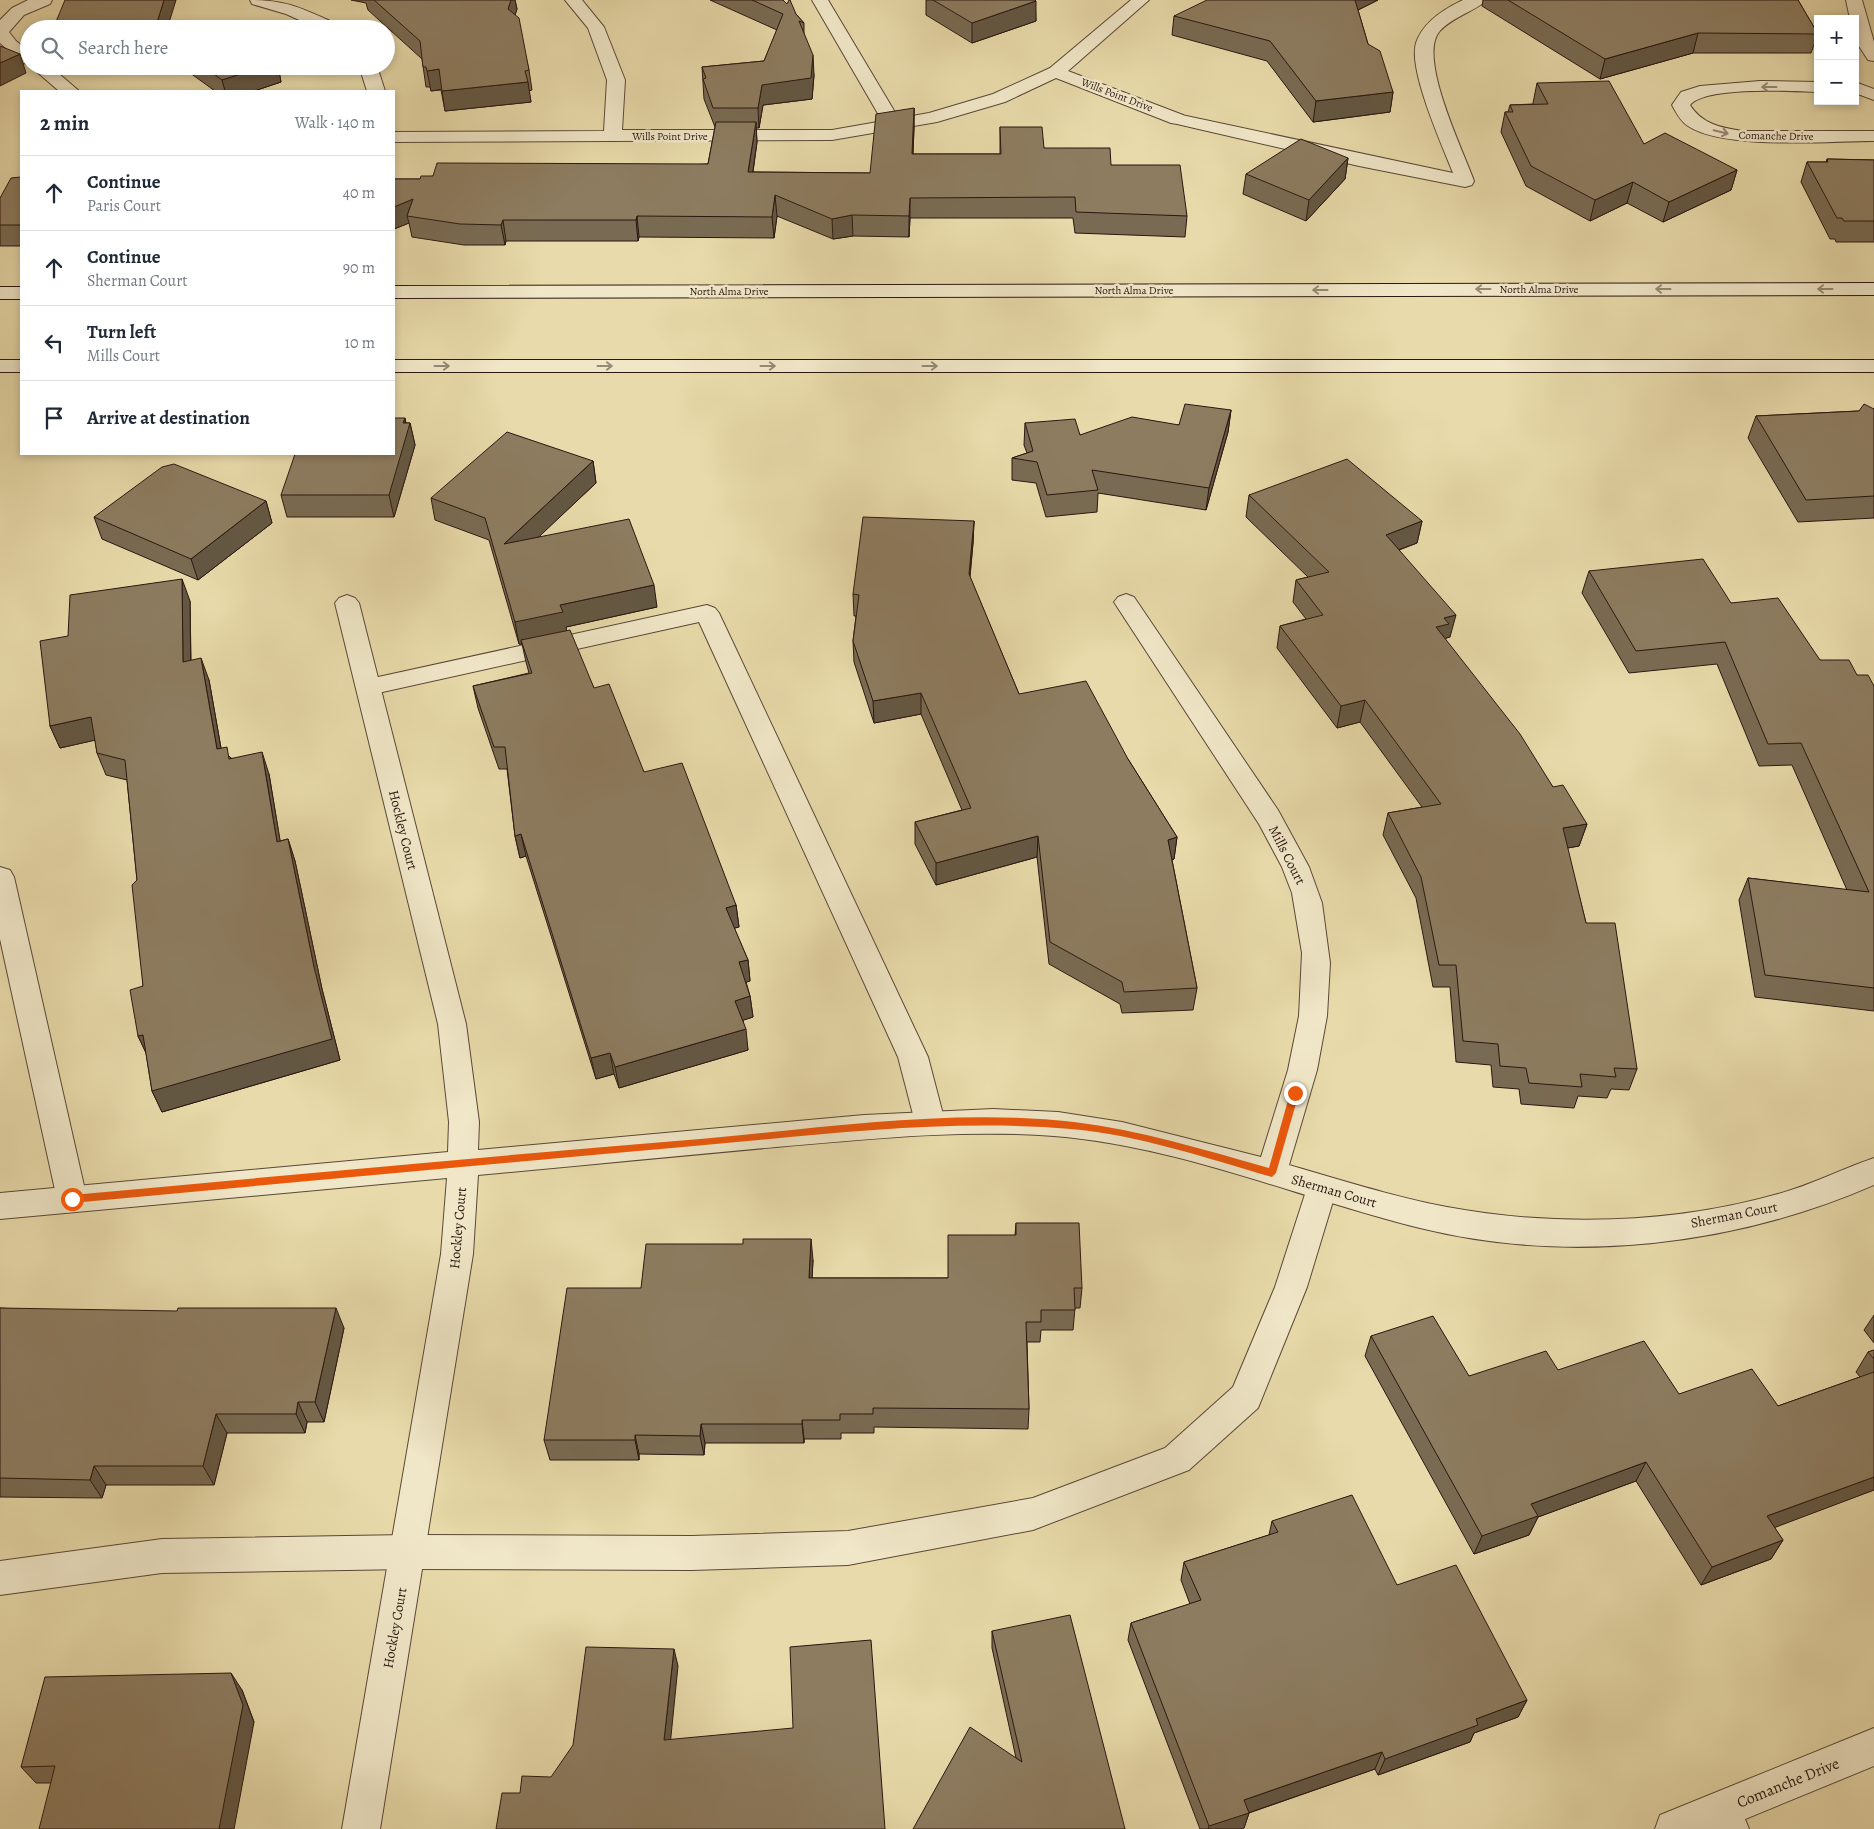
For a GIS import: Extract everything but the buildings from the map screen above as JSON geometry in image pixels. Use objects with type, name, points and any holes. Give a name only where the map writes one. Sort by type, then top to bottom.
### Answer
[{"type":"street","points":[[20,52],[10,45],[0,32],[9,17],[24,7],[44,0]]},
{"type":"street","points":[[258,0],[292,10],[314,20]]},
{"type":"street","points":[[573,0],[596,28],[616,80],[613,136]]},
{"type":"street","points":[[820,0],[894,124]]},
{"type":"street","name":"Wills Point Drive","points":[[395,137],[832,135],[931,118],[999,98],[1056,72],[1141,0]]},
{"type":"street","name":"Wills Point Drive","points":[[1056,72],[1177,119],[1359,160],[1465,181],[1425,72],[1423,46],[1437,24],[1463,5],[1478,0]]},
{"type":"street","points":[[1854,0],[1864,40],[1874,56]]},
{"type":"street","points":[[50,75],[69,90]]},
{"type":"street","points":[[371,75],[376,90]]},
{"type":"street","name":"Comanche Drive","points":[[1814,87],[1717,88],[1698,91],[1689,95],[1682,107],[1686,115],[1693,122],[1723,134],[1743,136],[1874,136]]},
{"type":"street","points":[[1859,89],[1874,95]]},
{"type":"street","name":"North Alma Drive","points":[[395,292],[1874,289]]},
{"type":"street","points":[[0,293],[20,293]]},
{"type":"street","points":[[0,366],[20,366]]},
{"type":"street","points":[[395,366],[1874,366]]},
{"type":"street","name":"Mills Court","points":[[1126,602],[1251,790],[1285,846],[1304,886],[1312,922],[1316,964],[1314,1012],[1301,1071],[1272,1173]]},
{"type":"street","name":"Hockley Court","points":[[348,603],[452,1024],[464,1122],[462,1201],[456,1254],[361,1829]]},
{"type":"street","points":[[369,687],[708,613],[913,1057],[930,1122]]},
{"type":"street","points":[[0,877],[72,1199]]},
{"type":"street","name":"Sherman Court","points":[[0,1206],[462,1162],[930,1122],[1027,1122],[1075,1126],[1121,1133],[1176,1146],[1399,1209],[1462,1223],[1532,1230],[1597,1233],[1659,1228],[1720,1220],[1824,1192],[1874,1171]]},
{"type":"street","points":[[0,1578],[162,1556],[408,1552],[692,1553],[848,1548],[1033,1514],[1177,1459],[1246,1397],[1291,1287],[1322,1188]]},
{"type":"street","name":"Comanche Drive","points":[[1674,1829],[1727,1819],[1874,1747]]},
{"type":"route","points":[[72,1199],[462,1162],[864,1126],[930,1122],[1027,1122],[1075,1126],[1121,1133],[1185,1148],[1272,1173],[1295,1093]]}]
